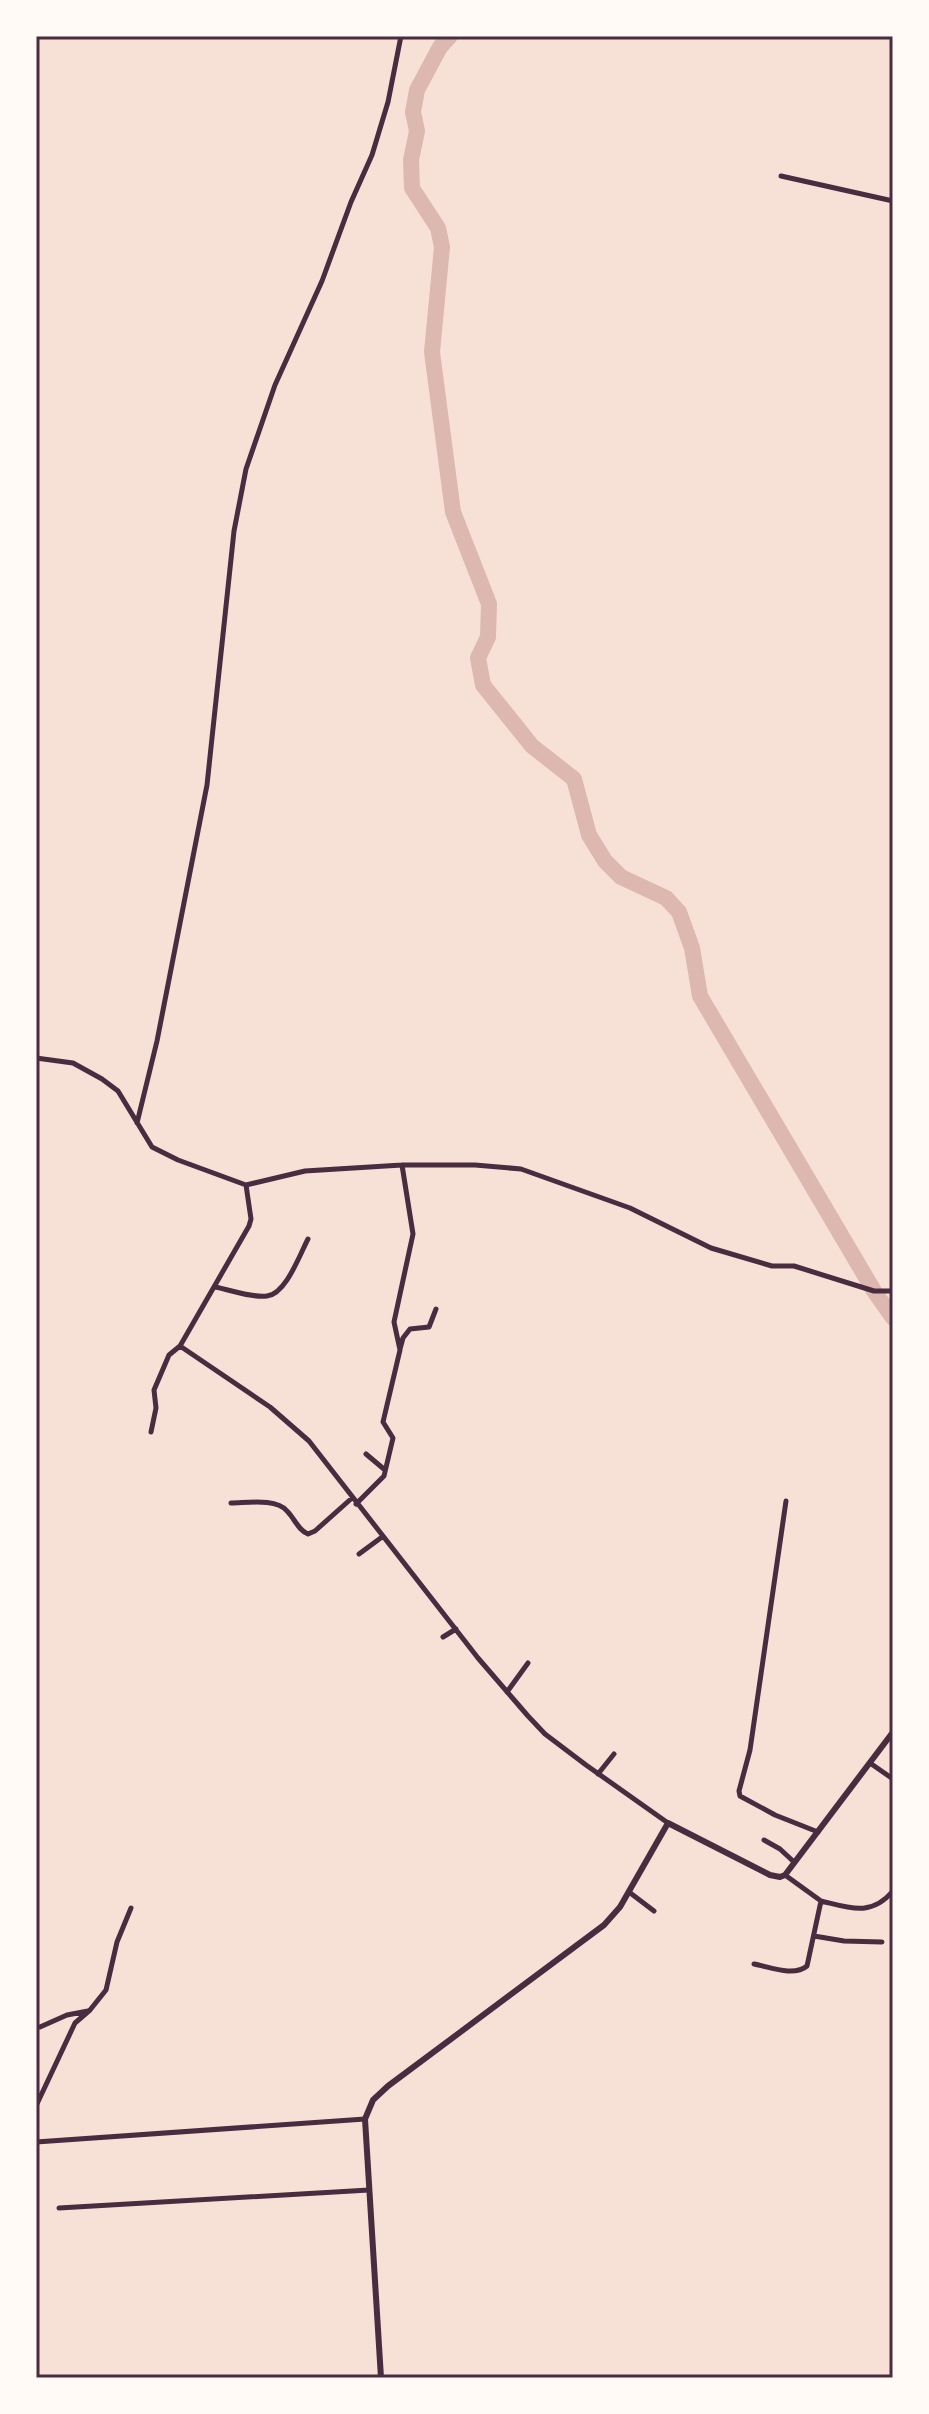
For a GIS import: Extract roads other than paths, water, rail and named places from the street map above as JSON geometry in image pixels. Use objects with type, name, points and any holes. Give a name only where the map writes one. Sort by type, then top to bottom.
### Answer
[{"type":"street","points":[[137,1123],[157,1041],[207,785],[234,531],[246,469],[275,385],[322,281],[372,155],[388,102],[401,36]]},
{"type":"street","points":[[781,176],[893,201]]},
{"type":"street","points":[[36,1058],[73,1063],[102,1079],[118,1091],[152,1147],[246,1185],[305,1171],[402,1165],[475,1165],[521,1169],[633,1210],[711,1248],[776,1267],[794,1266],[874,1291],[893,1291]]},
{"type":"street","points":[[400,1350],[393,1324],[413,1234],[402,1165]]},
{"type":"street","points":[[151,1432],[156,1408],[154,1390],[169,1355],[180,1346],[249,1226],[251,1219],[246,1185]]},
{"type":"street","points":[[215,1287],[265,1297],[273,1294],[284,1285],[308,1239]]},
{"type":"street","points":[[231,1503],[278,1504],[285,1508],[301,1531],[308,1534],[382,1477],[393,1436],[383,1422],[403,1338],[410,1329],[429,1327],[436,1309]]},
{"type":"street","points":[[180,1346],[270,1407],[309,1441],[456,1629],[545,1734],[668,1823],[770,1875],[785,1875],[893,1732]]},
{"type":"street","points":[[892,1394],[893,1406]]},
{"type":"street","points":[[366,1454],[385,1470]]},
{"type":"street","points":[[786,1501],[750,1750],[739,1793],[763,1809],[819,1832]]},
{"type":"street","points":[[359,1554],[382,1537]]},
{"type":"street","points":[[443,1637],[456,1629]]},
{"type":"street","points":[[507,1692],[528,1663]]},
{"type":"street","points":[[598,1774],[614,1754]]},
{"type":"street","points":[[870,1763],[893,1779]]},
{"type":"street","points":[[381,2378],[365,2119],[369,2106],[379,2094],[612,1918],[668,1823]]},
{"type":"street","points":[[764,1840],[794,1862]]},
{"type":"street","points":[[785,1875],[821,1901],[857,1909],[869,1908],[886,1900],[893,1891]]},
{"type":"street","points":[[629,1892],[654,1911]]},
{"type":"street","points":[[754,1964],[804,1970],[809,1960],[821,1901]]},
{"type":"street","points":[[36,2106],[75,2023],[106,1990],[117,1942],[131,1908]]},
{"type":"street","points":[[814,1936],[882,1942]]},
{"type":"street","points":[[36,2027],[90,2010]]},
{"type":"street","points":[[36,2142],[365,2119]]},
{"type":"street","points":[[59,2208],[369,2190]]},
{"type":"waterway","points":[[450,36],[440,47],[417,90],[413,112],[417,131],[411,160],[412,188],[438,228],[442,247],[432,352],[453,512],[489,604],[488,637],[478,658],[483,685],[532,746],[574,779],[589,835],[605,861],[621,877],[666,898],[679,912],[692,948],[700,996],[874,1291],[893,1318]]}]
